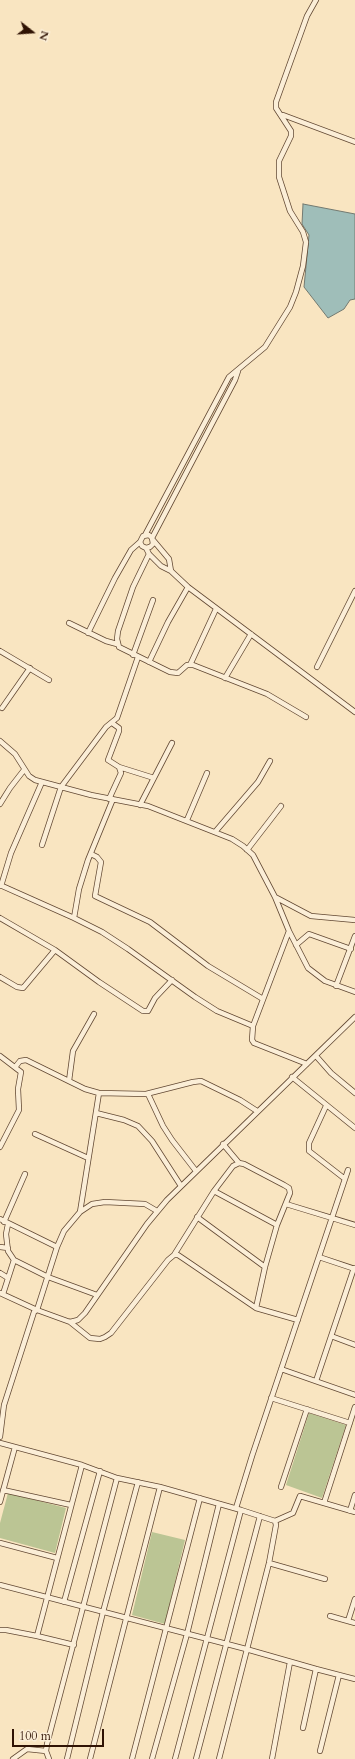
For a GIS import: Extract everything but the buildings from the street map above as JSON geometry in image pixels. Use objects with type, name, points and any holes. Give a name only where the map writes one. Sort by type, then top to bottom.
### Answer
[{"type":"street","points":[[88,632],[118,572],[131,550],[145,535],[229,377],[260,352],[273,337],[290,307],[303,266],[305,236],[290,212],[279,173],[279,161],[289,142],[291,131],[278,114],[276,102],[307,16],[316,0]]},
{"type":"street","points":[[283,115],[355,142]]},
{"type":"street","points":[[146,548],[151,546],[153,539],[235,380],[238,371]]},
{"type":"street","points":[[145,535],[149,535],[169,559],[171,571]]},
{"type":"street","points":[[140,542],[161,566],[171,571],[188,587],[216,609],[355,712]]},
{"type":"street","points":[[117,644],[118,631],[131,594],[149,554]]},
{"type":"street","points":[[149,662],[171,615],[188,587]]},
{"type":"street","points":[[317,667],[355,591]]},
{"type":"street","points":[[42,845],[61,787],[106,727],[112,724],[117,718],[153,600]]},
{"type":"street","points":[[69,623],[117,644],[119,647],[135,656],[178,673],[190,665],[216,609]]},
{"type":"street","points":[[225,678],[251,634]]},
{"type":"street","points":[[0,651],[49,680]]},
{"type":"street","points":[[190,665],[267,694],[306,717]]},
{"type":"street","points":[[2,708],[30,668]]},
{"type":"street","points":[[112,724],[119,728],[119,731],[108,760],[119,767],[154,778]]},
{"type":"street","points":[[0,741],[15,754],[29,776],[42,782],[140,805],[187,820],[232,838],[253,855],[275,897],[289,931],[308,968],[325,981],[355,992]]},
{"type":"street","points":[[140,805],[172,743]]},
{"type":"street","points":[[215,832],[258,782],[270,761]]},
{"type":"street","points":[[74,918],[79,889],[121,773],[119,767]]},
{"type":"street","points":[[0,804],[24,770]]},
{"type":"street","points":[[187,820],[207,772]]},
{"type":"street","points":[[42,782],[11,853],[1,886],[102,932],[217,1011],[253,1026]]},
{"type":"street","points":[[248,850],[280,806]]},
{"type":"street","points":[[91,854],[97,857],[101,862],[95,896],[150,922],[208,966],[263,999]]},
{"type":"street","points":[[275,897],[311,916],[355,920]]},
{"type":"street","points":[[0,918],[55,950],[99,982],[146,1012],[155,998],[172,980]]},
{"type":"street","points":[[289,931],[253,1026],[252,1040],[254,1043],[307,1064]]},
{"type":"street","points":[[296,945],[309,934],[351,949]]},
{"type":"street","points":[[336,986],[355,936]]},
{"type":"street","points":[[0,977],[15,986],[22,988],[55,950]]},
{"type":"street","points":[[69,1081],[73,1052],[94,1014]]},
{"type":"street","points":[[70,1322],[74,1322],[82,1316],[157,1211],[223,1144],[355,1017]]},
{"type":"street","points":[[0,1056],[16,1066],[21,1072],[18,1089],[19,1110],[0,1147]]},
{"type":"street","points":[[316,1056],[331,1073],[355,1093]]},
{"type":"street","points":[[16,1066],[20,1061],[26,1060],[92,1092],[134,1095],[148,1094],[201,1081],[240,1100],[257,1111]]},
{"type":"street","points":[[292,1077],[355,1128]]},
{"type":"street","points":[[80,1212],[99,1092]]},
{"type":"street","points":[[148,1094],[163,1126],[196,1171]]},
{"type":"street","points":[[326,1106],[309,1143],[309,1151],[345,1179]]},
{"type":"street","points":[[96,1113],[124,1120],[138,1126],[152,1141],[181,1186]]},
{"type":"street","points":[[35,1134],[88,1158]]},
{"type":"street","points":[[223,1144],[239,1163],[288,1188],[290,1193],[277,1225],[265,1267],[256,1308]]},
{"type":"street","points":[[14,1260],[1,1294],[37,1310],[70,1322],[90,1338],[100,1340],[115,1327],[174,1255],[214,1191],[233,1166],[239,1163]]},
{"type":"street","points":[[175,1759],[208,1639],[239,1509],[281,1369],[348,1170]]},
{"type":"street","points":[[25,1174],[4,1222],[11,1258],[48,1277],[97,1295]]},
{"type":"street","points":[[214,1191],[277,1225]]},
{"type":"street","points":[[0,1437],[4,1404],[8,1389],[32,1316],[37,1310],[56,1246],[64,1231],[80,1212],[92,1204],[105,1202],[145,1204],[157,1211]]},
{"type":"street","points":[[286,1204],[355,1225]]},
{"type":"street","points":[[197,1217],[265,1267]]},
{"type":"street","points":[[4,1222],[56,1246]]},
{"type":"street","points":[[0,1247],[8,1248]]},
{"type":"street","points":[[174,1255],[178,1255],[256,1308],[298,1320]]},
{"type":"street","points":[[316,1381],[354,1268],[319,1257]]},
{"type":"street","points":[[0,1273],[8,1278]]},
{"type":"street","points":[[331,1336],[355,1343]]},
{"type":"street","points":[[281,1369],[355,1396]]},
{"type":"street","points":[[272,1398],[350,1423]]},
{"type":"street","points":[[324,1503],[355,1407]]},
{"type":"street","points":[[281,1487],[307,1409]]},
{"type":"street","points":[[0,1443],[82,1465],[118,1478],[160,1487],[239,1509],[275,1521],[292,1513],[300,1496],[352,1512],[355,1495]]},
{"type":"street","points":[[0,1502],[15,1447]]},
{"type":"street","points":[[37,1636],[82,1465]]},
{"type":"street","points":[[64,1602],[100,1471]]},
{"type":"street","points":[[49,1759],[46,1751],[118,1478]]},
{"type":"street","points":[[67,1759],[103,1612],[138,1482]]},
{"type":"street","points":[[90,1759],[160,1487]]},
{"type":"street","points":[[3,1490],[71,1505]]},
{"type":"street","points":[[132,1759],[168,1629],[200,1498]]},
{"type":"street","points":[[152,1759],[219,1504]]},
{"type":"street","points":[[196,1759],[260,1516]]},
{"type":"street","points":[[219,1759],[269,1563],[276,1525],[275,1521]]},
{"type":"street","points":[[0,1543],[57,1558]]},
{"type":"street","points":[[269,1563],[325,1579]]},
{"type":"street","points":[[0,1585],[246,1649],[316,1670],[355,1679]]},
{"type":"street","points":[[348,1621],[355,1599]]},
{"type":"street","points":[[330,1616],[355,1623]]},
{"type":"street","points":[[0,1630],[37,1636],[74,1646]]},
{"type":"street","points":[[272,1759],[292,1662]]},
{"type":"street","points":[[303,1728],[316,1670]]},
{"type":"street","points":[[320,1751],[339,1675]]},
{"type":"street","points":[[13,1759],[27,1749],[46,1751]]},
{"type":"green space","points":[[309,1413],[346,1425],[322,1498],[286,1485]]},
{"type":"green space","points":[[8,1493],[66,1508],[55,1553],[0,1538],[0,1523]]},
{"type":"green space","points":[[152,1532],[185,1540],[165,1624],[132,1615]]},
{"type":"water","points":[[303,204],[355,214],[355,299],[350,300],[344,309],[328,318],[304,287],[309,235],[302,224]]}]
